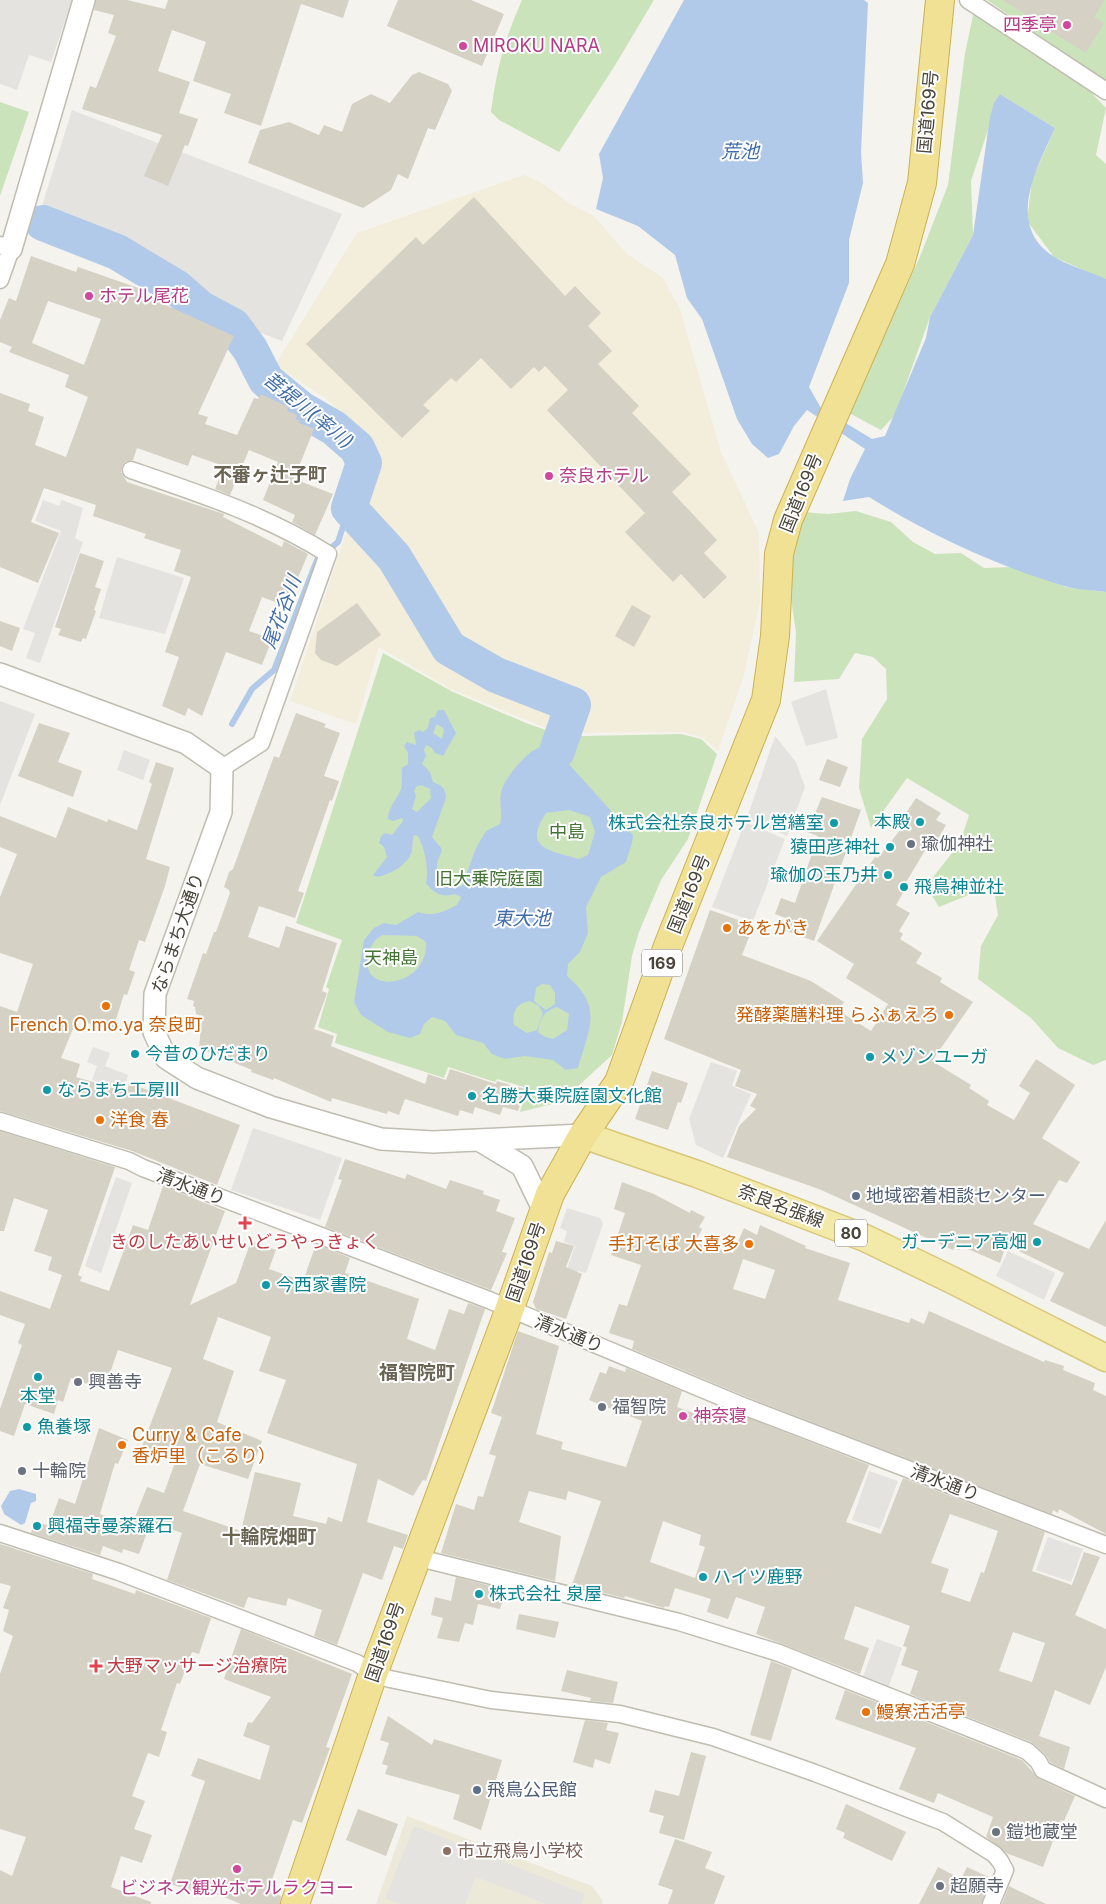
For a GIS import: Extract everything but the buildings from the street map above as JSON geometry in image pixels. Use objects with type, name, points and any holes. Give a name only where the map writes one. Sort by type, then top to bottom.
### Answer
[{"type":"highway","name":"国道169号","points":[[295,1904],[373,1674],[415,1558],[510,1310],[550,1194],[583,1134],[619,1082],[668,946],[766,700],[775,636],[779,554],[788,520],[900,264],[922,183],[940,0]]},
{"type":"main road","name":"奈良名張線","points":[[583,1134],[689,1171],[864,1238],[1106,1358]]},
{"type":"street","points":[[0,280],[5,247],[84,0]]},
{"type":"street","points":[[968,0],[1106,90]]},
{"type":"street","points":[[0,674],[186,743],[222,768],[261,743],[328,554],[300,536],[198,493],[131,470]]},
{"type":"street","name":"ならまち大通り","points":[[222,768],[222,812],[155,994],[154,1032],[166,1058],[197,1078],[271,1107],[372,1136],[433,1142],[583,1134]]},
{"type":"street","name":"清水通り","points":[[0,1121],[129,1161],[510,1310],[738,1404],[1106,1545]]},
{"type":"street","points":[[479,1140],[522,1166],[544,1211]]},
{"type":"street","points":[[0,1533],[119,1572],[357,1664],[373,1674],[491,1700],[620,1714],[713,1737],[815,1773],[943,1822],[994,1854],[1000,1860],[1005,1870],[991,1904]]},
{"type":"street","points":[[415,1558],[679,1622],[779,1653],[1027,1752],[1038,1761],[1043,1770],[1106,1799]]},
{"type":"shaded area","points":[[0,0],[72,0],[51,62],[29,55],[17,90],[0,84]]},
{"type":"shaded area","points":[[72,110],[342,214],[282,341],[203,311],[156,276],[36,225]]},
{"type":"shaded area","name":"奈良ホテル","points":[[524,175],[542,183],[569,203],[594,216],[627,254],[663,278],[680,309],[721,452],[759,533],[760,602],[743,678],[718,751],[702,737],[683,732],[558,733],[449,688],[379,647],[356,724],[290,701],[372,456],[360,428],[325,398],[275,365],[357,233]]},
{"type":"shaded area","points":[[43,500],[59,506],[62,500],[83,508],[75,538],[83,542],[40,663],[26,658],[35,633],[23,629],[61,531],[35,521]]},
{"type":"shaded area","points":[[117,557],[184,578],[165,634],[99,618]]},
{"type":"shaded area","points":[[826,689],[838,738],[806,746],[791,702]]},
{"type":"shaded area","points":[[0,701],[35,714],[0,805]]},
{"type":"shaded area","points":[[775,736],[796,762],[805,787],[787,836],[747,818]]},
{"type":"shaded area","points":[[124,750],[150,760],[143,780],[117,770]]},
{"type":"shaded area","points":[[745,822],[785,839],[753,921],[712,907]]},
{"type":"shaded area","points":[[93,1047],[110,1053],[105,1066],[128,1075],[123,1091],[92,1080],[97,1066],[87,1062]]},
{"type":"shaded area","points":[[711,1062],[737,1071],[732,1086],[751,1094],[723,1158],[696,1145],[689,1119]]},
{"type":"shaded area","points":[[253,1128],[342,1158],[320,1220],[231,1190]]},
{"type":"shaded area","points":[[116,1177],[132,1183],[101,1273],[85,1266]]},
{"type":"shaded area","points":[[567,1208],[600,1218],[603,1224],[586,1273],[578,1271],[575,1279],[565,1275],[575,1246],[564,1242],[567,1231],[560,1228]]},
{"type":"shaded area","points":[[1008,1251],[1055,1273],[1044,1300],[996,1276]]},
{"type":"shaded area","points":[[869,1471],[898,1481],[880,1529],[852,1520]]},
{"type":"shaded area","points":[[1048,1537],[1083,1549],[1071,1582],[1036,1570]]},
{"type":"shaded area","points":[[877,1639],[902,1648],[888,1689],[862,1679]]},
{"type":"shaded area","name":"市立飛鳥小学校","points":[[407,1816],[592,1886],[603,1901],[602,1904],[376,1904]]},
{"type":"shaded area","name":"市立飛鳥小学校","points":[[414,1826],[585,1894],[581,1904],[546,1904],[476,1877],[465,1904],[400,1904],[385,1898]]},
{"type":"green space","points":[[522,0],[654,0],[614,67],[559,152],[499,120],[491,112],[502,54],[510,28]]},
{"type":"green space","points":[[987,0],[1106,0],[1106,80],[1105,80]]},
{"type":"green space","points":[[974,11],[1088,89],[1106,108],[1096,155],[1106,164],[1106,280],[1054,257],[1027,221],[1032,180],[1055,128],[1000,94],[971,181],[973,235],[930,317],[895,415],[881,430],[849,413],[919,259],[948,185],[965,53]]},
{"type":"green space","points":[[0,102],[29,112],[0,196]]},
{"type":"green space","points":[[856,511],[891,522],[913,542],[935,554],[961,553],[984,568],[1013,567],[1066,587],[1106,592],[1106,1060],[1093,1065],[1058,1048],[1031,1018],[978,979],[981,946],[998,915],[995,896],[981,890],[939,907],[926,886],[960,843],[969,815],[907,778],[871,828],[859,788],[862,739],[887,699],[886,669],[873,657],[855,653],[839,679],[794,682],[796,632],[787,572],[803,512],[828,514]]},
{"type":"green space","name":"旧大乗院庭園","points":[[383,653],[453,692],[557,734],[584,736],[681,734],[701,739],[717,754],[688,839],[661,880],[639,932],[632,956],[622,1022],[612,1055],[576,1088],[556,1103],[520,1112],[527,1088],[497,1079],[495,1082],[448,1067],[444,1078],[335,1043],[337,1034],[318,1027],[329,989],[326,987],[342,940],[296,923]]},
{"type":"water","name":"荒池","points":[[684,0],[864,0],[868,3],[861,152],[863,183],[849,240],[849,283],[809,387],[821,408],[872,439],[885,436],[926,338],[930,317],[973,235],[990,117],[994,103],[1000,94],[1055,128],[1034,178],[1029,195],[1028,212],[1031,228],[1039,243],[1053,256],[1065,263],[1106,279],[1106,592],[1064,586],[988,559],[915,524],[869,497],[843,501],[850,479],[865,449],[807,410],[794,426],[779,454],[768,458],[752,444],[737,419],[702,319],[687,298],[675,255],[638,226],[596,209],[603,178],[599,154]]},
{"type":"water","name":"東大池","points":[[438,710],[444,710],[456,733],[443,756],[435,753],[432,748],[426,745],[424,750],[426,756],[422,764],[430,772],[433,782],[443,787],[446,795],[432,837],[442,849],[437,863],[437,870],[441,879],[448,885],[452,887],[462,886],[476,848],[486,831],[500,824],[500,798],[504,784],[524,758],[542,747],[557,751],[633,835],[626,862],[601,877],[586,907],[588,933],[580,952],[568,964],[567,976],[579,987],[590,1008],[589,1029],[578,1068],[566,1070],[553,1060],[525,1056],[505,1059],[492,1054],[483,1043],[456,1035],[445,1021],[432,1017],[424,1024],[420,1034],[410,1038],[388,1032],[361,1015],[354,1002],[364,940],[374,928],[384,923],[396,925],[418,912],[434,914],[443,912],[457,905],[461,897],[455,894],[438,894],[426,883],[426,859],[423,847],[418,836],[414,835],[410,856],[402,865],[382,876],[377,877],[373,875],[387,857],[384,847],[379,843],[381,836],[385,833],[392,835],[403,821],[402,818],[393,821],[388,819],[388,814],[401,789],[402,768],[408,764],[408,753],[404,746],[407,742],[416,745],[414,733],[419,730],[423,732],[428,728],[430,718],[435,717]],"holes":[[[437,724],[444,729],[442,739],[433,733]],[[421,785],[430,789],[431,798],[417,812],[412,809],[416,796],[414,791],[416,787]],[[569,810],[590,817],[595,832],[588,855],[579,859],[549,850],[538,841],[539,825],[546,813]],[[383,935],[417,936],[426,942],[424,957],[417,969],[406,977],[394,981],[382,981],[373,976],[368,967],[369,953],[372,944]],[[542,984],[550,985],[555,993],[555,1004],[546,1010],[534,1001],[536,988]],[[529,1001],[538,1005],[543,1013],[537,1030],[527,1033],[514,1025],[514,1012],[521,1004]],[[557,1007],[569,1014],[567,1030],[553,1039],[545,1037],[538,1032],[541,1019],[549,1011]]]},
{"type":"water","points":[[19,1489],[36,1494],[36,1501],[31,1503],[25,1523],[21,1525],[4,1514],[1,1506],[10,1491]]},
{"type":"waterway","name":"菩提川(率川)","points":[[43,223],[117,252],[177,288],[201,309],[233,326],[250,349],[266,380],[301,409],[334,428],[357,448],[364,463],[349,508],[394,557],[449,648],[496,675],[573,705],[557,751]]},
{"type":"waterway","name":"尾花谷川","points":[[232,724],[252,689],[274,670],[317,560],[338,542],[349,508]]},
{"type":"place","name":"四季亭","points":[[1067,25]]},
{"type":"place","name":"MIROKU NARA","points":[[463,46]]},
{"type":"place","name":"ホテル尾花","points":[[89,296]]},
{"type":"place","name":"奈良ホテル","points":[[549,476]]},
{"type":"place","name":"本殿","points":[[920,822]]},
{"type":"place","name":"株式会社奈良ホテル営繕室","points":[[834,823]]},
{"type":"place","name":"瑜伽神社","points":[[911,844]]},
{"type":"place","name":"猿田彦神社","points":[[890,847]]},
{"type":"place","name":"瑜伽の玉乃井","points":[[888,875]]},
{"type":"place","name":"飛鳥神並社","points":[[904,887]]},
{"type":"place","name":"あをがき","points":[[727,928]]},
{"type":"place","name":"French O.mo.ya 奈良町","points":[[106,1006]]},
{"type":"place","name":"発酵薬膳料理 らふぁえろ","points":[[949,1015]]},
{"type":"place","name":"今昔のひだまり","points":[[135,1054]]},
{"type":"place","name":"メゾンユーガ","points":[[870,1057]]},
{"type":"place","name":"ならまち工房Ⅲ","points":[[47,1090]]},
{"type":"place","name":"名勝大乗院庭園文化館","points":[[472,1096]]},
{"type":"place","name":"洋食 春","points":[[100,1120]]},
{"type":"place","name":"地域密着相談センター","points":[[856,1196]]},
{"type":"place","name":"きのしたあいせいどうやっきょく","points":[[245,1223]]},
{"type":"place","name":"ガーデニア高畑","points":[[1037,1242]]},
{"type":"place","name":"手打そば 大喜多","points":[[749,1244]]},
{"type":"place","name":"今西家書院","points":[[266,1285]]},
{"type":"place","name":"本堂","points":[[38,1377]]},
{"type":"place","name":"興善寺","points":[[78,1382]]},
{"type":"place","name":"福智院","points":[[602,1407]]},
{"type":"place","name":"神奈寝","points":[[683,1416]]},
{"type":"place","name":"魚養塚","points":[[27,1427]]},
{"type":"place","name":"Curry & Cafe 香炉里（こるり）","points":[[122,1445]]},
{"type":"place","name":"十輪院","points":[[22,1471]]},
{"type":"place","name":"興福寺曼荼羅石","points":[[37,1526]]},
{"type":"place","name":"ハイツ鹿野","points":[[703,1577]]},
{"type":"place","name":"株式会社 泉屋","points":[[479,1594]]},
{"type":"place","name":"大野マッサージ治療院","points":[[96,1666]]},
{"type":"place","name":"鰻寮活活亭","points":[[866,1712]]},
{"type":"place","name":"飛鳥公民館","points":[[477,1790]]},
{"type":"place","name":"鎧地蔵堂","points":[[996,1832]]},
{"type":"place","name":"市立飛鳥小学校","points":[[447,1851]]},
{"type":"place","name":"ビジネス観光ホテルラクヨー","points":[[237,1869]]},
{"type":"place","name":"超願寺","points":[[940,1886]]},
{"type":"district","name":"不審ヶ辻子町","points":[[270,474]]},
{"type":"district","name":"福智院町","points":[[417,1372]]},
{"type":"district","name":"十輪院畑町","points":[[269,1536]]},
{"type":"park label","name":"中島","points":[[567,832]]},
{"type":"park label","name":"天神島","points":[[391,958]]}]
